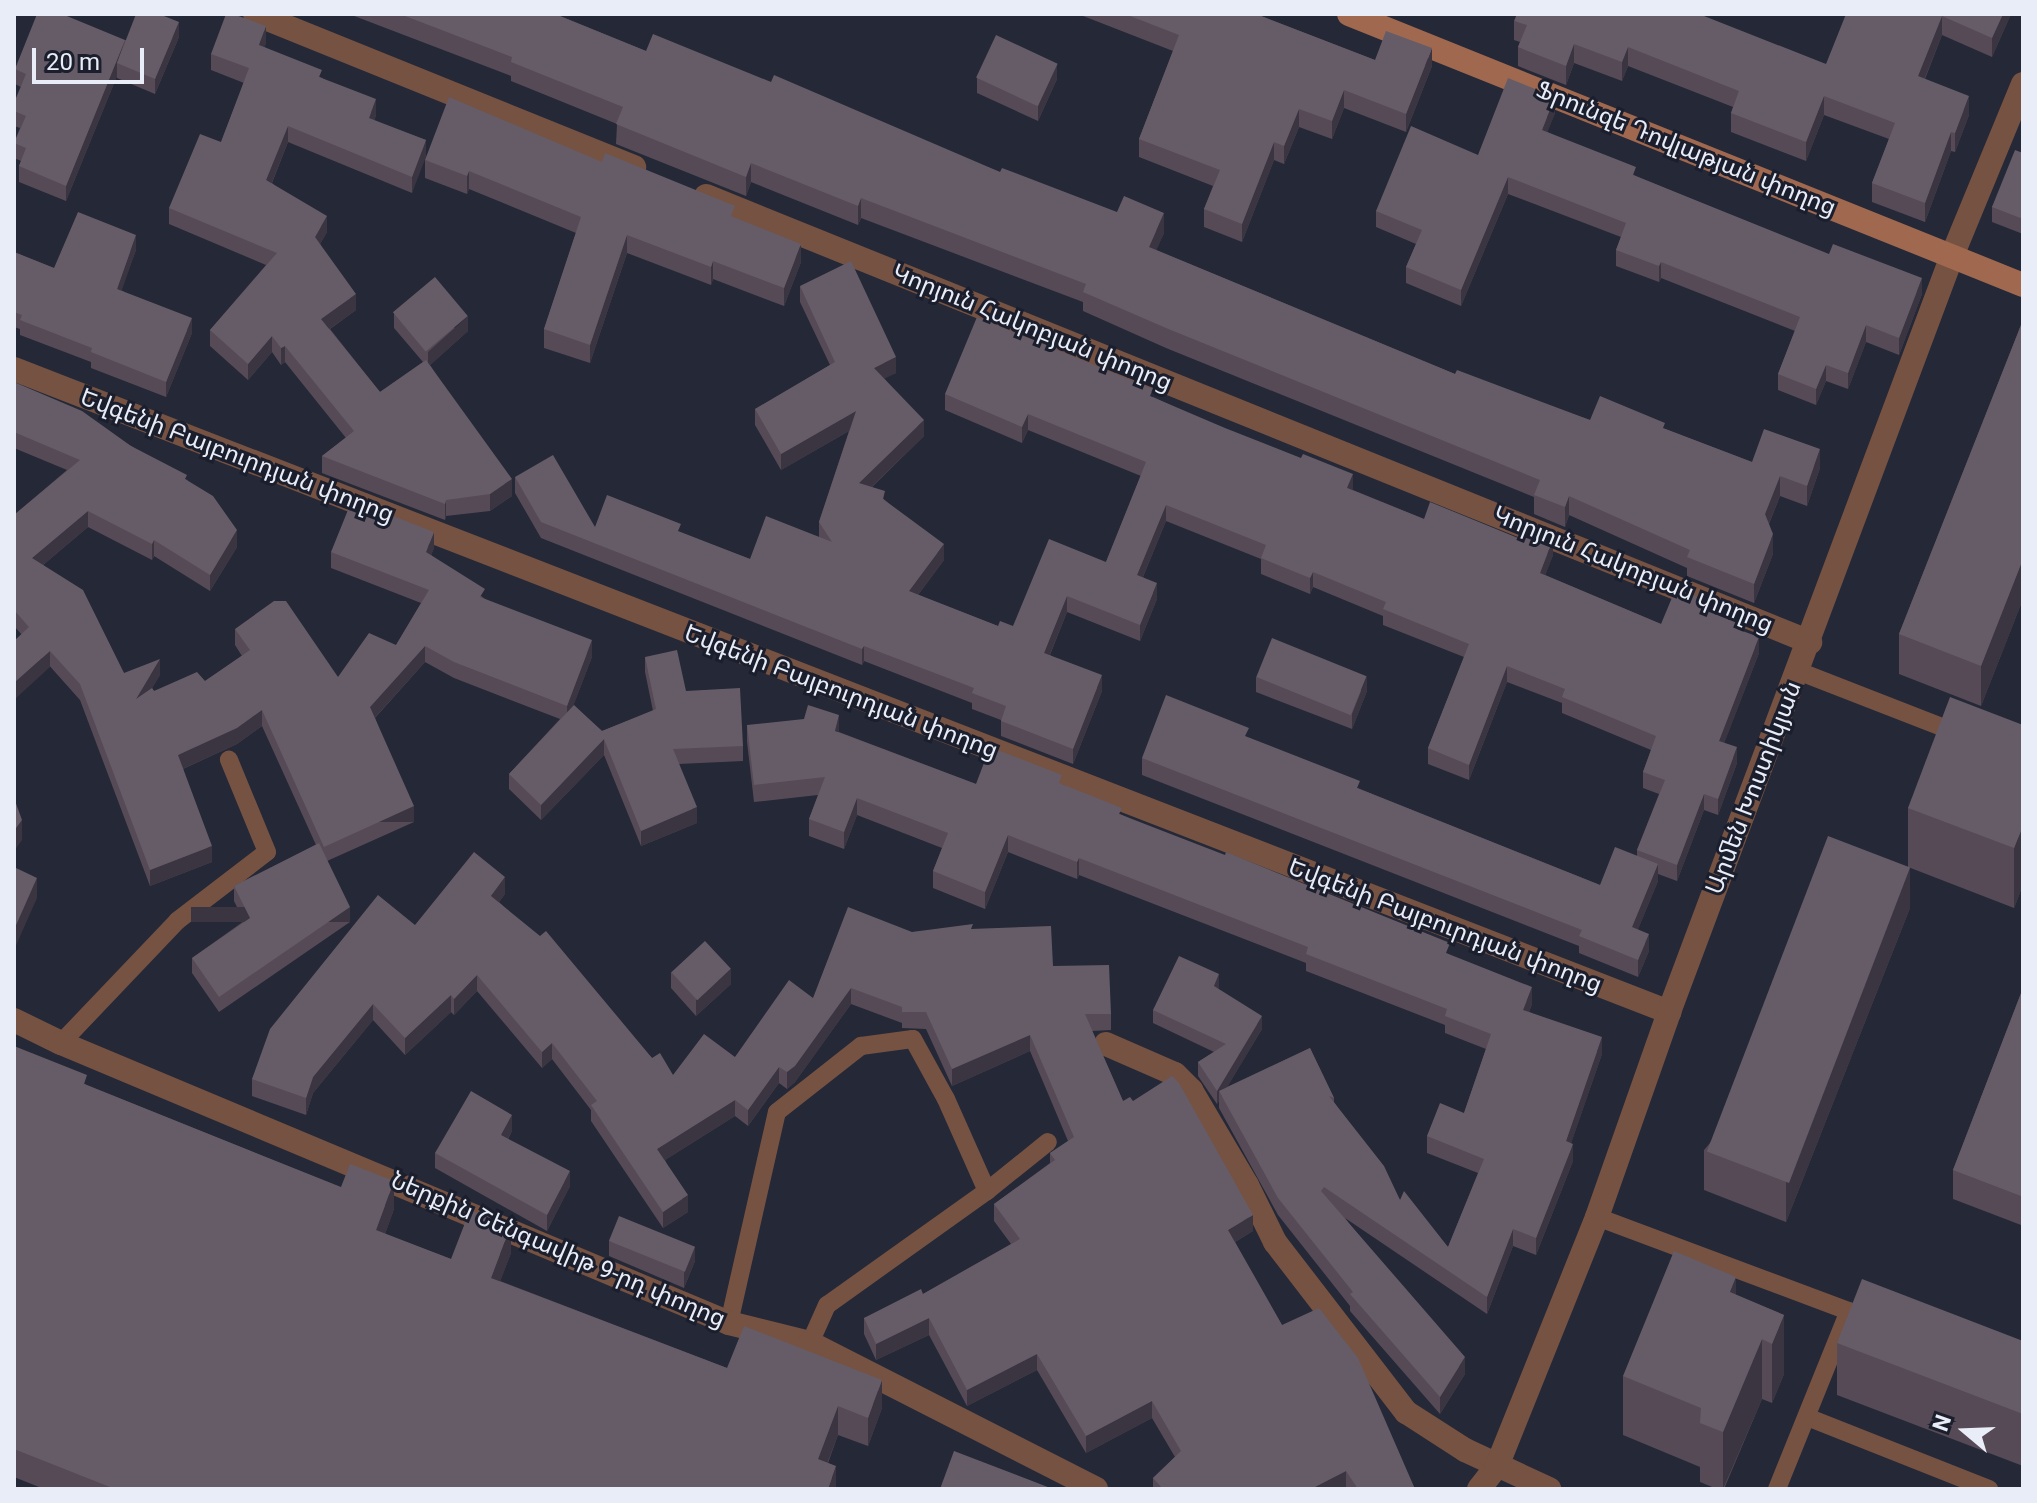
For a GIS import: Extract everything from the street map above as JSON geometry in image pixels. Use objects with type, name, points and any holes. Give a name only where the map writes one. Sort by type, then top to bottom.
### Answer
[{"type":"street","points":[[255,14],[654,175]]},
{"type":"street","name":"Ֆրունզե Դովլաթյան փողոց","points":[[1349,14],[2023,285]]},
{"type":"street","name":"Արմեն Խոստիկյան","points":[[1479,1489],[1497,1466],[1597,1217],[1669,1012],[1952,256],[2023,84]]},
{"type":"street","name":"Կորյուն Հակոբյան փողոց","points":[[684,187],[1810,642]]},
{"type":"street","name":"Եվգենի Բայբուրդյան փողոց","points":[[14,369],[1669,1012]]},
{"type":"street","name":"Ներքին Շենգավիթ 9-րդ փողոց","points":[[14,1020],[61,1043],[729,1323],[810,1343],[1096,1489]]},
{"type":"street","points":[[1106,1044],[1175,1074],[1191,1090],[1247,1185],[1275,1242],[1316,1291],[1406,1412],[1497,1466],[1549,1489]]},
{"type":"lane","points":[[1798,671],[1981,743]]},
{"type":"lane","points":[[61,1043],[177,921],[267,852],[229,760]]},
{"type":"lane","points":[[729,1323],[777,1112],[861,1046],[913,1039],[946,1099],[987,1191]]},
{"type":"lane","points":[[810,1343],[827,1305],[987,1191],[1048,1142]]},
{"type":"lane","points":[[1597,1217],[1893,1327]]},
{"type":"lane","points":[[1777,1489],[1849,1311]]},
{"type":"lane","points":[[1807,1417],[1989,1489]]},
{"type":"building","points":[[37,14],[62,14],[125,40],[66,186],[19,166],[26,148],[14,143],[26,116],[14,111],[14,103],[26,74],[15,69]]},
{"type":"building","points":[[136,14],[159,14],[179,22],[155,79],[117,63]]},
{"type":"building","points":[[226,14],[266,26],[259,45],[322,70],[319,77],[376,99],[369,118],[426,140],[412,177],[288,126],[266,180],[327,216],[315,237],[356,294],[321,319],[380,392],[426,360],[512,479],[490,494],[446,500],[445,504],[322,456],[354,431],[285,346],[281,348],[272,336],[248,364],[210,330],[277,253],[169,208],[200,134],[221,142],[249,68],[211,54]]},
{"type":"building","points":[[400,14],[555,14],[646,51],[653,34],[771,82],[774,75],[1000,172],[1002,168],[1117,212],[1124,196],[1164,213],[1149,247],[1455,374],[1457,370],[1590,420],[1600,396],[1665,423],[1663,428],[1752,462],[1764,429],[1820,449],[1807,486],[1780,476],[1765,514],[1773,534],[1754,584],[1687,557],[1690,550],[1569,496],[1565,507],[1534,495],[1540,480],[1166,328],[1083,292],[1086,284],[861,198],[858,206],[751,163],[746,177],[616,124],[623,107],[511,62],[512,57]]},
{"type":"building","points":[[1125,14],[1256,14],[1375,60],[1386,31],[1432,48],[1406,114],[1344,90],[1332,121],[1299,109],[1284,146],[1274,142],[1242,224],[1204,209],[1220,170],[1139,139],[1179,35]]},
{"type":"building","points":[[1517,14],[1699,14],[1826,64],[1846,14],[2003,14],[1992,38],[1942,16],[1918,76],[1969,96],[1955,133],[1951,132],[1925,203],[1872,183],[1895,123],[1824,96],[1806,142],[1731,113],[1739,91],[1628,47],[1622,62],[1574,44],[1566,66],[1518,47],[1527,25],[1514,21]]},
{"type":"building","points":[[996,35],[1058,64],[1038,106],[976,78]]},
{"type":"building","points":[[1508,78],[1555,97],[1542,130],[1636,167],[1633,175],[1829,254],[1833,244],[1922,278],[1899,338],[1866,325],[1848,373],[1826,365],[1816,389],[1778,374],[1800,317],[1661,262],[1659,266],[1616,250],[1626,223],[1508,177],[1461,290],[1406,267],[1422,230],[1376,211],[1411,126],[1478,155]]},
{"type":"building","points":[[449,97],[602,162],[605,153],[735,206],[731,216],[801,244],[784,288],[713,261],[711,267],[627,235],[590,345],[544,329],[581,217],[469,171],[467,176],[425,160]]},
{"type":"building","points":[[2015,150],[2023,153],[2023,219],[1992,207]]},
{"type":"building","points":[[78,212],[136,235],[117,289],[192,318],[166,382],[20,320],[22,315],[14,312],[14,252],[54,268]]},
{"type":"building","points":[[851,261],[896,357],[874,368],[924,420],[859,483],[885,491],[883,499],[944,544],[909,591],[998,626],[1000,621],[1013,626],[1049,539],[1106,562],[1146,462],[1028,414],[1022,427],[945,394],[977,317],[1153,389],[1150,396],[1225,428],[1301,458],[1303,454],[1353,474],[1347,488],[1424,519],[1430,502],[1518,538],[1522,526],[1553,539],[1540,573],[1661,624],[1676,588],[1743,615],[1737,629],[1759,637],[1719,741],[1737,747],[1718,799],[1704,794],[1677,865],[1637,850],[1665,780],[1643,772],[1656,736],[1562,697],[1565,689],[1507,666],[1469,765],[1428,748],[1469,644],[1383,609],[1386,602],[1313,572],[1310,578],[1261,558],[1266,545],[1166,505],[1137,575],[1157,583],[1140,625],[1067,596],[1044,653],[1102,675],[1073,749],[1001,721],[1006,706],[972,693],[974,688],[864,646],[862,649],[541,522],[515,477],[553,455],[595,527],[607,495],[681,524],[678,531],[750,559],[766,516],[832,542],[819,522],[856,411],[781,454],[755,409],[835,362],[800,286]]},
{"type":"building","points":[[435,277],[468,316],[426,351],[393,312]]},
{"type":"building","points":[[2023,320],[2023,559],[1981,666],[1899,634]]},
{"type":"building","points":[[14,382],[82,411],[131,446],[187,475],[185,479],[213,496],[237,530],[210,575],[154,540],[152,544],[88,511],[32,558],[83,590],[124,673],[160,659],[136,699],[152,688],[154,691],[197,672],[205,681],[250,650],[235,629],[274,601],[286,601],[338,677],[369,633],[396,645],[429,590],[331,552],[352,500],[434,532],[426,552],[485,589],[480,597],[592,640],[567,706],[454,662],[425,646],[370,707],[414,806],[324,847],[262,710],[237,728],[178,755],[212,846],[150,870],[80,684],[50,651],[14,683],[14,641],[29,627],[14,610],[14,515],[80,460],[14,432]]},
{"type":"building","points":[[1272,638],[1367,676],[1351,715],[1256,677]]},
{"type":"building","points":[[677,650],[686,691],[740,688],[743,746],[673,749],[697,807],[641,831],[604,739],[541,805],[509,774],[574,705],[602,731],[656,709],[645,657]]},
{"type":"building","points":[[1166,695],[1249,728],[1245,736],[1360,781],[1357,788],[1600,885],[1615,847],[1658,864],[1632,927],[1649,934],[1638,960],[1579,936],[1582,930],[1142,758]]},
{"type":"building","points":[[1950,697],[2023,725],[2023,826],[2014,848],[1908,808]]},
{"type":"building","points":[[808,705],[839,715],[835,731],[976,784],[990,747],[1062,775],[1059,783],[1122,808],[1119,814],[1225,855],[1226,852],[1450,943],[1446,953],[1532,987],[1523,1010],[1602,1037],[1566,1141],[1573,1144],[1536,1238],[1513,1229],[1487,1297],[1324,1187],[1321,1191],[1465,1357],[1440,1397],[1350,1294],[1353,1292],[1278,1198],[1219,1091],[1310,1048],[1334,1098],[1329,1096],[1384,1166],[1400,1200],[1404,1191],[1448,1247],[1484,1159],[1427,1136],[1440,1103],[1464,1113],[1491,1034],[1445,1016],[1447,1009],[1306,954],[1308,947],[1079,858],[1077,862],[1008,835],[985,892],[933,871],[948,833],[857,798],[844,832],[809,819],[825,777],[754,785],[747,725],[804,719]]},
{"type":"building","points":[[14,798],[22,820],[14,831]]},
{"type":"building","points":[[1828,836],[1910,868],[1789,1183],[1707,1152]]},
{"type":"building","points":[[319,843],[350,907],[219,997],[192,958],[250,918],[234,886]]},
{"type":"building","points":[[474,852],[505,877],[491,896],[540,936],[546,931],[652,1058],[660,1053],[673,1075],[704,1034],[735,1057],[789,980],[813,998],[848,907],[912,932],[973,924],[971,929],[1051,926],[1053,966],[1109,965],[1111,1014],[1085,1014],[1123,1101],[1130,1097],[1133,1101],[1172,1076],[1179,1083],[1253,1215],[1228,1230],[1282,1325],[1319,1308],[1358,1358],[1415,1489],[1358,1489],[1346,1471],[1311,1489],[1163,1489],[1153,1478],[1181,1451],[1152,1401],[1086,1436],[1037,1354],[967,1390],[929,1318],[876,1344],[864,1318],[921,1289],[923,1294],[1020,1239],[994,1204],[1055,1160],[1050,1153],[1074,1137],[1030,1035],[952,1069],[926,1012],[902,1012],[902,1007],[851,988],[795,1066],[787,1072],[779,1067],[748,1110],[735,1100],[657,1149],[688,1195],[663,1212],[591,1105],[597,1101],[552,1043],[542,1052],[477,975],[454,999],[451,995],[405,1038],[373,1004],[313,1077],[306,1098],[252,1079],[270,1029],[378,895],[415,925]]},
{"type":"building","points":[[14,867],[37,878],[14,930]]},
{"type":"building","points":[[705,941],[731,969],[697,1000],[671,972]]},
{"type":"building","points":[[1179,956],[1219,974],[1214,986],[1262,1016],[1217,1091],[1198,1062],[1226,1044],[1153,1010]]},
{"type":"building","points":[[2023,988],[2023,1190],[2021,1196],[1953,1170]]},
{"type":"building","points":[[14,1046],[87,1075],[84,1084],[341,1187],[350,1164],[394,1181],[376,1230],[451,1259],[470,1210],[511,1225],[491,1278],[727,1368],[744,1326],[882,1380],[868,1418],[838,1406],[818,1459],[836,1466],[828,1489],[115,1489],[14,1449]]},
{"type":"building","points":[[471,1091],[512,1115],[501,1135],[570,1171],[547,1215],[435,1153]]},
{"type":"building","points":[[619,1216],[695,1247],[685,1272],[609,1241]]},
{"type":"building","points":[[1674,1251],[1736,1277],[1730,1292],[1784,1315],[1772,1344],[1762,1339],[1723,1432],[1700,1423],[1701,1408],[1623,1376]]},
{"type":"building","points":[[1862,1279],[2023,1341],[2023,1414],[1837,1343]]},
{"type":"building","points":[[954,1451],[1053,1489],[940,1489]]}]
